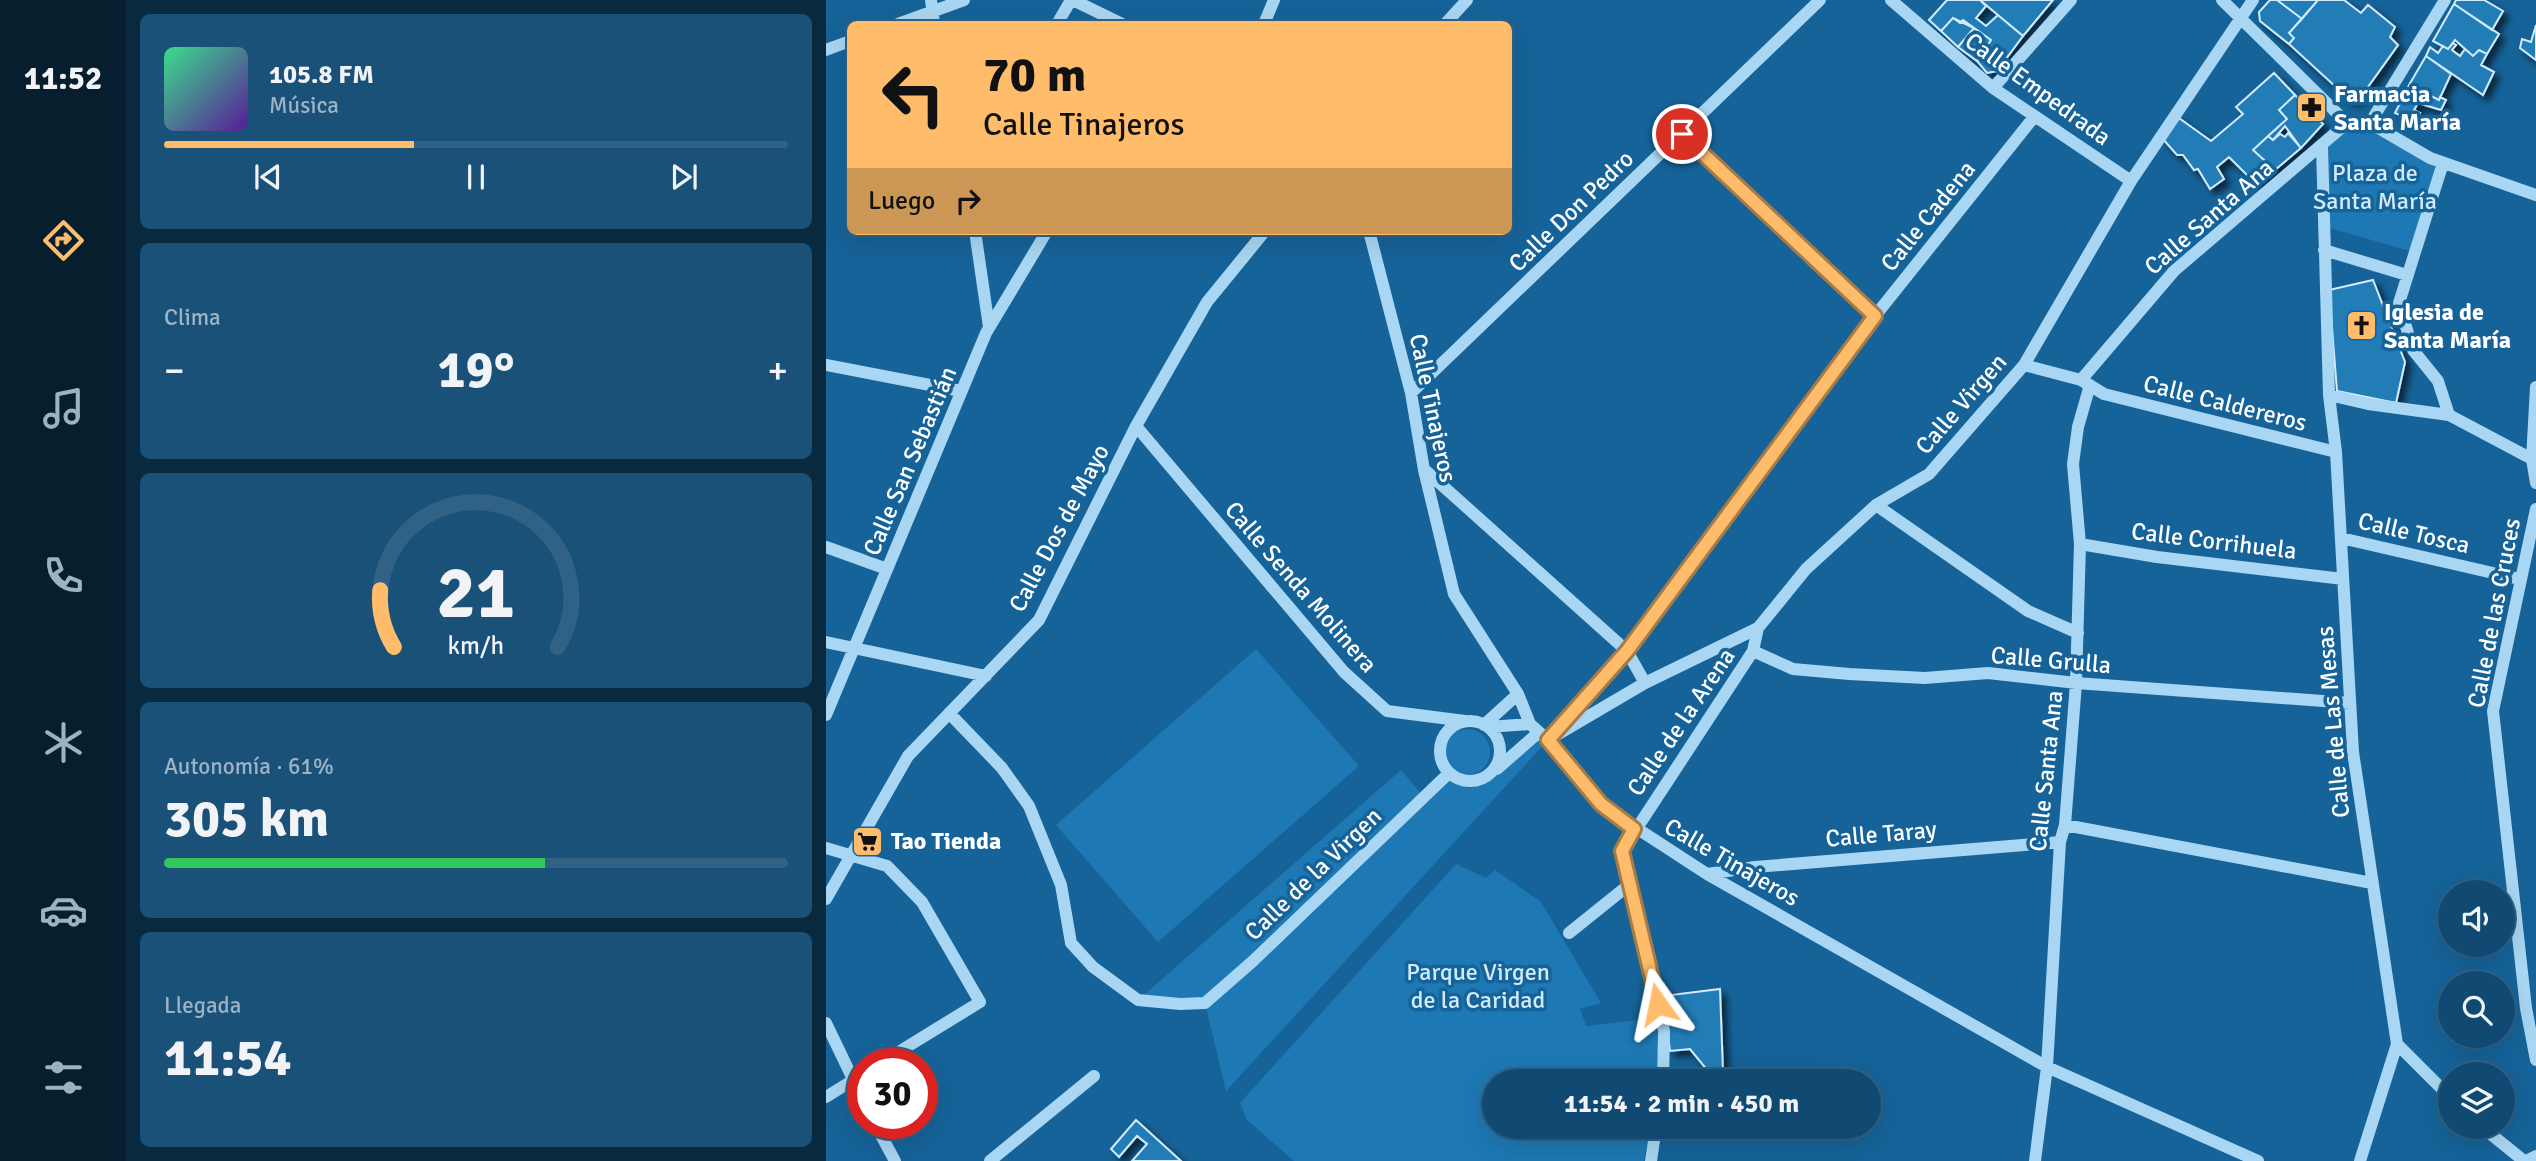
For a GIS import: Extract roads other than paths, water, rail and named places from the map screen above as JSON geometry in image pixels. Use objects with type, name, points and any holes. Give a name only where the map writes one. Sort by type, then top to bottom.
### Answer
[{"type":"street","points":[[906,21],[964,0]]},
{"type":"street","points":[[1059,21],[1072,0],[1116,21]]},
{"type":"street","points":[[1265,21],[1274,0]]},
{"type":"street","points":[[1448,21],[1467,0]]},
{"type":"street","name":"Calle Don Pedro","points":[[1411,393],[1820,0]]},
{"type":"street","name":"Calle Empedrada","points":[[1891,0],[1993,88],[2131,181]]},
{"type":"street","points":[[1993,88],[2071,0]]},
{"type":"street","points":[[2222,0],[2347,123],[2370,123],[2443,163],[2536,195]]},
{"type":"street","name":"Calle Virgen","points":[[1539,732],[1758,628],[1806,569],[1876,505],[1929,474],[2024,365],[2131,181],[2238,17],[2253,0]]},
{"type":"street","points":[[2370,123],[2445,0]]},
{"type":"street","points":[[826,50],[847,42]]},
{"type":"street","name":"Calle Cadena","points":[[1539,732],[1627,651],[1875,316],[2034,117]]},
{"type":"street","name":"Calle Santa Ana","points":[[2035,1161],[2046,1067],[2060,842],[2065,825],[2076,683],[2080,544],[2073,464],[2085,383],[2174,271],[2347,123]]},
{"type":"street","points":[[1682,134],[1875,316]]},
{"type":"street","points":[[2322,147],[2329,395],[2368,404],[2449,415],[2532,459]]},
{"type":"street","points":[[2443,163],[2399,303],[2413,350],[2438,381],[2449,415]]},
{"type":"street","points":[[976,235],[989,327]]},
{"type":"street","name":"Calle San Sebastián","points":[[826,715],[989,327],[1045,235]]},
{"type":"street","name":"Calle Dos de Mayo","points":[[826,899],[908,756],[1039,620],[1136,426],[1207,302],[1262,235]]},
{"type":"street","name":"Calle Tinajeros","points":[[1370,235],[1411,393],[1424,470],[1454,594],[1539,732],[1601,804],[1634,829],[1707,874],[2046,1067],[2258,1161]]},
{"type":"street","points":[[2324,250],[2407,275]]},
{"type":"street","points":[[826,365],[961,391]]},
{"type":"street","points":[[2024,365],[2085,383]]},
{"type":"street","name":"Calle Caldereros","points":[[2085,383],[2104,394],[2336,452]]},
{"type":"street","points":[[2536,387],[2532,459],[2536,483]]},
{"type":"street","name":"Calle de Las Mesas","points":[[2329,395],[2336,452],[2353,752],[2397,1044],[2360,1161]]},
{"type":"street","name":"Calle Senda Molinera","points":[[1136,426],[1344,672],[1377,704],[1402,715],[1465,721]]},
{"type":"street","points":[[1424,470],[1627,651],[1645,683]]},
{"type":"street","points":[[1876,505],[2028,611],[2078,633]]},
{"type":"street","name":"Calle de las Cruces","points":[[2536,509],[2493,711],[2536,1060]]},
{"type":"street","name":"Calle Tosca","points":[[2341,538],[2519,579]]},
{"type":"street","name":"Calle Corrihuela","points":[[2080,544],[2157,557],[2343,579]]},
{"type":"street","points":[[826,547],[887,569]]},
{"type":"street","name":"Calle de la Arena","points":[[1663,1069],[1664,1031],[1622,851],[1753,651],[1758,628]]},
{"type":"street","points":[[826,642],[986,676]]},
{"type":"street","name":"Calle Grulla","points":[[1753,651],[1793,669],[1925,678],[1988,673],[2076,683],[2350,703]]},
{"type":"street","points":[[1486,726],[1518,694]]},
{"type":"street","name":"Calle de la Virgen","points":[[949,713],[1002,768],[1029,806],[1061,885],[1071,943],[1093,967],[1138,1000],[1180,1004],[1205,1003],[1254,961],[1448,774]]},
{"type":"street","points":[[1465,721],[1539,732],[1483,779],[1471,782],[1460,780],[1448,774],[1440,759],[1439,746],[1449,729],[1465,721]]},
{"type":"street","points":[[1486,726],[1496,736],[1500,750],[1494,771]]},
{"type":"street","points":[[2065,825],[2372,883]]},
{"type":"street","name":"Calle Taray","points":[[1707,874],[1755,867],[2060,842]]},
{"type":"street","points":[[826,848],[887,866],[922,902],[980,1002],[905,1048]]},
{"type":"street","points":[[1569,933],[1630,884]]},
{"type":"street","points":[[826,1023],[847,1058]]},
{"type":"street","points":[[2397,1044],[2438,1085]]},
{"type":"street","points":[[990,1161],[1094,1076]]},
{"type":"street","points":[[826,1097],[847,1084]]},
{"type":"street","points":[[883,1139],[895,1161]]},
{"type":"street","points":[[1651,1161],[1654,1139]]},
{"type":"street","points":[[2497,1139],[2525,1161],[2536,1156]]},
{"type":"place","name":"Farmacia Santa María","points":[[2311,108]]},
{"type":"place","name":"Iglesia de Santa María","points":[[2361,326]]},
{"type":"place","name":"Tao Tienda","points":[[868,841]]},
{"type":"park label","name":"Plaza de Santa María","points":[[2375,187]]},
{"type":"park label","name":"Parque Virgen de la Caridad","points":[[1478,986]]}]
